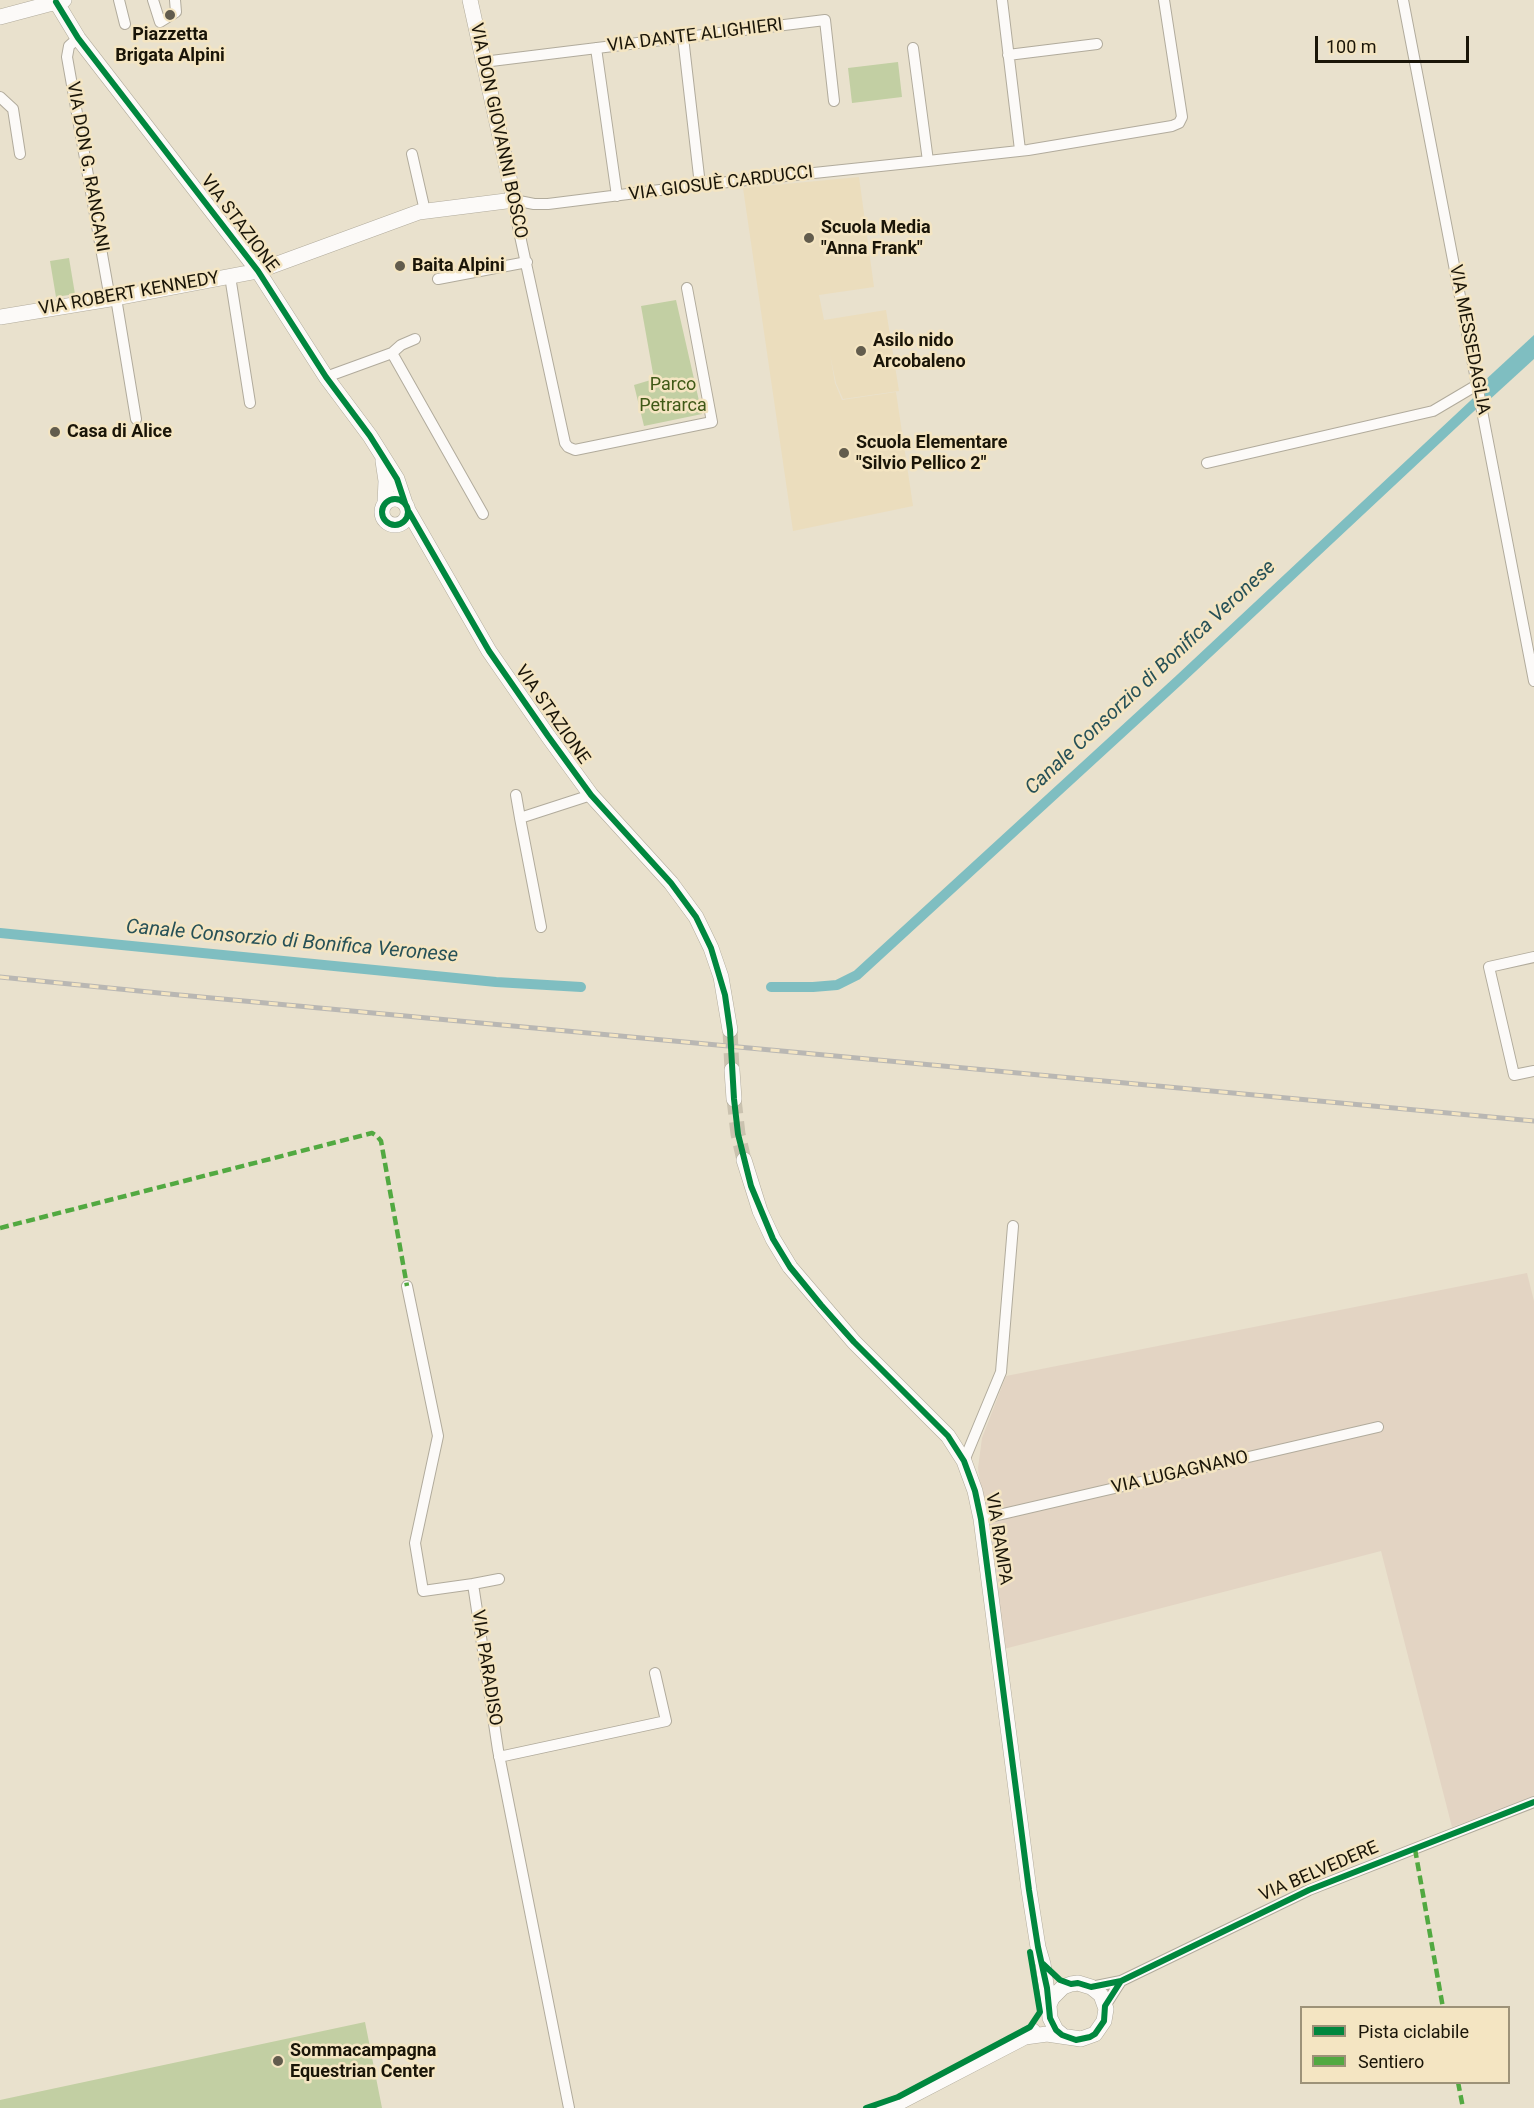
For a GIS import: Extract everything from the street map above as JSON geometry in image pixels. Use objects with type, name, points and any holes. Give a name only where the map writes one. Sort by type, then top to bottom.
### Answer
[{"type":"street","points":[[119,0],[124,24]]},
{"type":"street","points":[[153,0],[160,22],[176,12],[175,0]]},
{"type":"street","name":"VIA DON GIOVANNI BOSCO","points":[[470,0],[565,443],[575,450],[712,422],[687,288]]},
{"type":"street","points":[[1002,0],[1020,150]]},
{"type":"street","name":"VIA GIOSUÈ CARDUCCI","points":[[514,200],[548,204],[700,185],[928,162],[1172,126],[1179,123],[1182,117],[1164,0]]},
{"type":"street","name":"VIA MESSEDAGLIA","points":[[1403,0],[1534,681]]},
{"type":"street","points":[[0,17],[59,1]]},
{"type":"street","name":"VIA STAZIONE","points":[[59,1],[78,38],[258,271],[326,377],[369,436],[397,479],[407,507],[489,651],[591,795],[671,883],[696,917],[711,948],[720,977],[730,1030]]},
{"type":"street","name":"VIA DANTE ALIGHIERI","points":[[483,62],[825,20],[834,101]]},
{"type":"street","points":[[683,37],[700,185]]},
{"type":"street","name":"VIA DON G. RANCANI","points":[[78,38],[69,46],[67,57],[136,419]]},
{"type":"street","points":[[1008,55],[1097,44]]},
{"type":"street","points":[[596,48],[617,196]]},
{"type":"street","points":[[913,48],[928,162]]},
{"type":"street","points":[[0,96],[13,109],[20,154]]},
{"type":"street","points":[[412,154],[424,211]]},
{"type":"street","name":"VIA ROBERT KENNEDY","points":[[0,317],[113,299],[258,271],[424,211],[514,200]]},
{"type":"street","name":"VIA DON GIOVANNI BOSCO","points":[[438,279],[527,262]]},
{"type":"street","points":[[230,276],[250,403]]},
{"type":"street","points":[[326,377],[392,353],[401,345],[415,339]]},
{"type":"street","points":[[392,353],[483,514]]},
{"type":"street","points":[[1207,463],[1433,411],[1477,385]]},
{"type":"street","name":"VIA STAZIONE","points":[[382,458],[386,481],[385,502],[381,511],[384,520],[388,524],[397,525],[416,538],[433,555]]},
{"type":"street","points":[[385,502],[393,498],[407,507],[405,521],[397,525]]},
{"type":"street","points":[[516,795],[541,927]]},
{"type":"street","points":[[520,818],[591,795]]},
{"type":"street","points":[[1534,957],[1489,967],[1514,1075],[1534,1071]]},
{"type":"street","points":[[732,1070],[734,1099]]},
{"type":"street","name":"VIA RAMPA","points":[[744,1160],[760,1211],[790,1267],[854,1342],[948,1436],[964,1461],[975,1491],[981,1519],[1029,1890],[1049,2009]]},
{"type":"street","points":[[964,1461],[1001,1372],[1013,1226]]},
{"type":"street","name":"VIA PARADISO","points":[[407,1286],[438,1436],[415,1543],[423,1591],[473,1584],[499,1757],[569,2108]]},
{"type":"street","name":"VIA LUGAGNANO","points":[[981,1519],[1378,1427]]},
{"type":"street","points":[[473,1584],[499,1579]]},
{"type":"street","points":[[499,1757],[666,1721],[655,1673]]},
{"type":"street","name":"VIA BELVEDERE","points":[[884,2108],[900,2102],[1025,2037],[1037,2027],[1049,2009],[1056,1992],[1071,1984],[1078,1983],[1091,1987],[1122,1981],[1309,1890],[1534,1802]]},
{"type":"street","points":[[1043,1964],[1060,1980],[1071,1984]]},
{"type":"street","name":"VIA BELVEDERE","points":[[1025,2037],[1047,2034],[1082,2039],[1095,2034],[1104,2021],[1105,2006],[1122,1981]]},
{"type":"street","points":[[1091,1987],[1101,1995],[1105,2006]]},
{"type":"street","points":[[1049,2009],[1052,2024],[1062,2035]]},
{"type":"shaded area","points":[[859,177],[874,287],[819,295],[824,320],[886,310],[899,391],[843,399],[836,383],[830,355],[835,383],[842,400],[896,392],[913,506],[793,531],[743,188]]},
{"type":"shaded area","points":[[1527,1273],[1534,1301],[1534,1798],[1452,1827],[1381,1551],[1004,1649],[978,1468],[982,1438],[1006,1376]]},
{"type":"green space","points":[[898,62],[902,97],[852,103],[848,68]]},
{"type":"green space","points":[[69,258],[75,294],[56,297],[50,261]]},
{"type":"green space","name":"Parco Petrarca","points":[[676,300],[702,414],[644,426],[634,385],[654,379],[641,306]]},
{"type":"green space","name":"Sommacampagna Equestrian Center","points":[[365,2022],[382,2108],[0,2108],[0,2100]]},
{"type":"water","points":[[1534,335],[1534,359],[1487,402],[1482,383]]},
{"type":"waterway","name":"Canale Consorzio di Bonifica Veronese","points":[[771,987],[837,985],[857,975],[1179,680],[1486,393]]},
{"type":"waterway","name":"Canale Consorzio di Bonifica Veronese","points":[[0,933],[496,982],[581,987]]},
{"type":"tunnel","points":[[730,1030],[732,1070]]},
{"type":"tunnel","points":[[734,1099],[744,1160]]},
{"type":"railway","points":[[0,977],[1534,1121]]},
{"type":"marked path","points":[[0,1228],[372,1133],[381,1141],[407,1286]]},
{"type":"marked path","points":[[1415,1849],[1443,2006]]},
{"type":"marked path","points":[[1458,2084],[1463,2108]]},
{"type":"cycle path","points":[[56,2],[78,38],[258,271],[326,377],[370,436],[397,479],[405,503]]},
{"type":"cycle path","points":[[395,499],[405,502],[408,512],[405,522],[395,525],[385,522],[382,512],[385,502],[395,499]]},
{"type":"cycle path","points":[[409,512],[489,651],[548,736],[591,795],[671,883],[696,917],[711,948],[725,995],[738,1134],[751,1186],[773,1239],[790,1267],[821,1305],[854,1342],[948,1436],[964,1461],[975,1491],[981,1519],[1029,1890],[1047,1988],[1050,2018],[1056,2030],[1076,2040],[1095,2034],[1104,2021],[1105,2006],[1121,1981]]},
{"type":"cycle path","points":[[1043,1964],[1060,1980],[1071,1984],[1078,1983],[1091,1987],[1121,1981],[1309,1890],[1534,1802]]},
{"type":"cycle path","points":[[866,2108],[898,2097],[1030,2027],[1040,2012],[1030,1952]]},
{"type":"place","name":"Piazzetta Brigata Alpini","points":[[170,15]]},
{"type":"place","name":"Scuola Media \"Anna Frank\"","points":[[809,238]]},
{"type":"place","name":"Baita Alpini","points":[[400,266]]},
{"type":"place","name":"Asilo nido Arcobaleno","points":[[861,351]]},
{"type":"place","name":"Casa di Alice","points":[[55,432]]},
{"type":"place","name":"Scuola Elementare \"Silvio Pellico 2\"","points":[[844,453]]},
{"type":"place","name":"Sommacampagna Equestrian Center","points":[[278,2061]]}]
